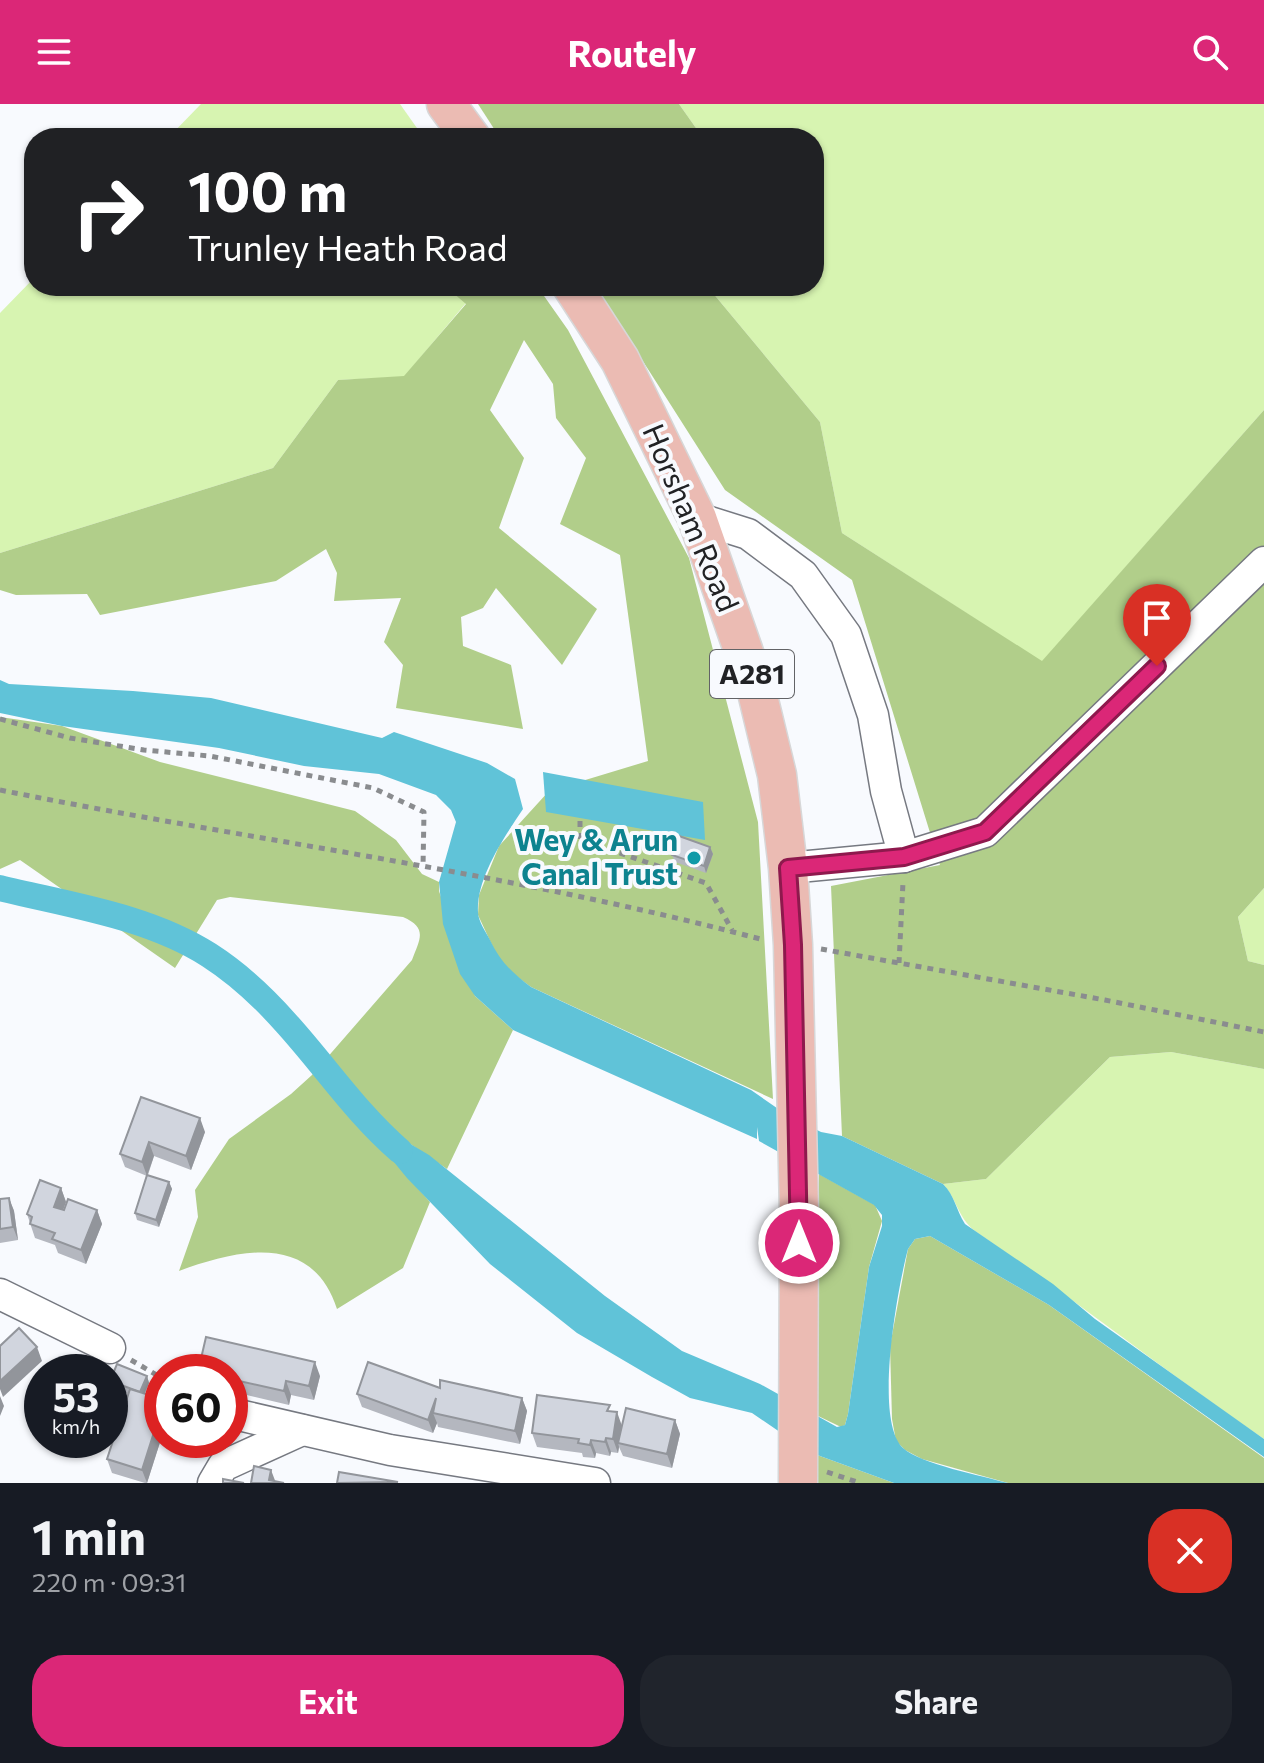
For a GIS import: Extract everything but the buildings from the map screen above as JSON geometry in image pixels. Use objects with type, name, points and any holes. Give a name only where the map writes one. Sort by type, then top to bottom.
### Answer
[{"type":"main road","points":[[446,104],[464,128]]},
{"type":"main road","name":"Horsham Road","points":[[578,296],[620,360],[697,518],[755,684],[777,775],[788,868],[783,943],[797,1100],[799,1394],[804,1470]]},
{"type":"street","points":[[697,518],[748,534],[803,575],[846,635],[873,715],[886,791],[904,857]]},
{"type":"street","points":[[788,868],[904,857],[985,832],[1264,562]]},
{"type":"street","points":[[0,1294],[110,1348]]},
{"type":"street","points":[[248,1417],[390,1450],[595,1483]]},
{"type":"street","points":[[213,1483],[223,1466],[302,1430]]},
{"type":"path","points":[[0,719],[70,738],[144,750],[210,756],[373,788],[424,812],[423,867]]},
{"type":"path","points":[[0,790],[497,879],[652,910],[783,943],[1105,1000],[1264,1032]]},
{"type":"path","points":[[580,821],[580,839],[706,883],[733,931]]},
{"type":"path","points":[[899,963],[904,857]]},
{"type":"path","points":[[679,873],[681,864]]},
{"type":"path","points":[[110,1348],[144,1368]]},
{"type":"path","points":[[804,1470],[860,1483]]},
{"type":"green space","points":[[201,104],[400,104],[417,128],[178,128]]},
{"type":"green space","points":[[478,104],[679,104],[696,128],[494,128]]},
{"type":"green space","points":[[679,104],[1264,104],[1264,410],[1042,662],[842,533],[820,422],[715,296],[824,296],[824,128],[696,128]]},
{"type":"green space","points":[[24,288],[24,296],[457,296],[466,303],[404,377],[338,380],[273,468],[0,553],[0,313]]},
{"type":"green space","points":[[457,296],[544,296],[568,330],[689,558],[758,822],[773,1099],[531,987],[498,958],[478,915],[479,895],[499,846],[549,791],[648,761],[620,555],[560,524],[586,458],[556,418],[553,384],[524,340],[490,410],[524,458],[499,528],[597,609],[562,665],[496,588],[483,608],[461,617],[463,646],[511,665],[523,729],[396,708],[403,665],[384,642],[401,598],[334,601],[337,573],[326,549],[276,581],[100,615],[87,594],[16,595],[0,590],[0,553],[273,468],[338,380],[404,376],[466,304]]},
{"type":"green space","points":[[601,296],[715,296],[820,422],[842,533],[1042,661],[1264,410],[1264,888],[1238,917],[1248,961],[1264,965],[1264,1069],[1171,1052],[1110,1057],[986,1179],[943,1184],[842,1136],[831,886],[940,865],[852,580],[725,490]]},
{"type":"green space","points":[[0,717],[62,726],[160,762],[355,811],[396,840],[422,874],[439,882],[439,891],[475,996],[513,1030],[447,1169],[403,1139],[374,1129],[384,1150],[430,1202],[403,1268],[337,1309],[325,1284],[310,1267],[292,1257],[249,1253],[179,1271],[198,1217],[195,1190],[229,1139],[312,1075],[412,960],[420,935],[416,925],[403,917],[230,897],[217,900],[175,968],[20,860],[0,869]]},
{"type":"green space","points":[[1264,888],[1264,965],[1248,961],[1238,917]]},
{"type":"green space","points":[[1171,1052],[1264,1069],[1264,1439],[975,1231],[943,1184],[986,1179],[1110,1057]]},
{"type":"green space","points":[[819,1174],[875,1205],[882,1221],[869,1267],[848,1414],[845,1425],[841,1427],[814,1414]]},
{"type":"green space","points":[[930,1236],[1049,1305],[1264,1458],[1264,1483],[1008,1483],[922,1459],[905,1450],[896,1441],[892,1419],[890,1346],[908,1249],[915,1239]]},
{"type":"green space","points":[[809,1452],[894,1483],[810,1483]]},
{"type":"water","points":[[0,680],[9,684],[211,698],[382,738],[394,732],[487,763],[515,779],[523,809],[500,844],[487,872],[478,912],[498,954],[518,977],[531,987],[751,1090],[787,1115],[821,1132],[842,1136],[943,1184],[965,1224],[1053,1284],[1095,1319],[1264,1439],[1264,1457],[1049,1305],[930,1236],[915,1239],[908,1249],[899,1292],[890,1352],[890,1410],[894,1433],[903,1448],[911,1454],[952,1469],[1008,1483],[894,1483],[809,1452],[752,1413],[690,1398],[577,1333],[490,1264],[407,1178],[384,1150],[374,1129],[402,1139],[429,1155],[605,1296],[682,1351],[760,1384],[837,1427],[845,1425],[848,1414],[869,1267],[882,1226],[882,1215],[874,1205],[759,1141],[757,1127],[757,1139],[513,1030],[475,996],[460,974],[443,924],[439,882],[456,822],[451,810],[436,795],[379,774],[304,766],[219,748],[62,726],[0,713]]},
{"type":"water","points":[[543,772],[703,802],[705,840],[546,812]]},
{"type":"waterway","points":[[0,888],[134,921],[160,930],[209,955],[269,1004],[355,1105],[400,1151]]},
{"type":"place","name":"Wey & Arun Canal Trust","points":[[694,858]]},
{"type":"route","points":[[799,1243],[793,945],[788,868],[904,857],[985,832],[1157,666]]}]
